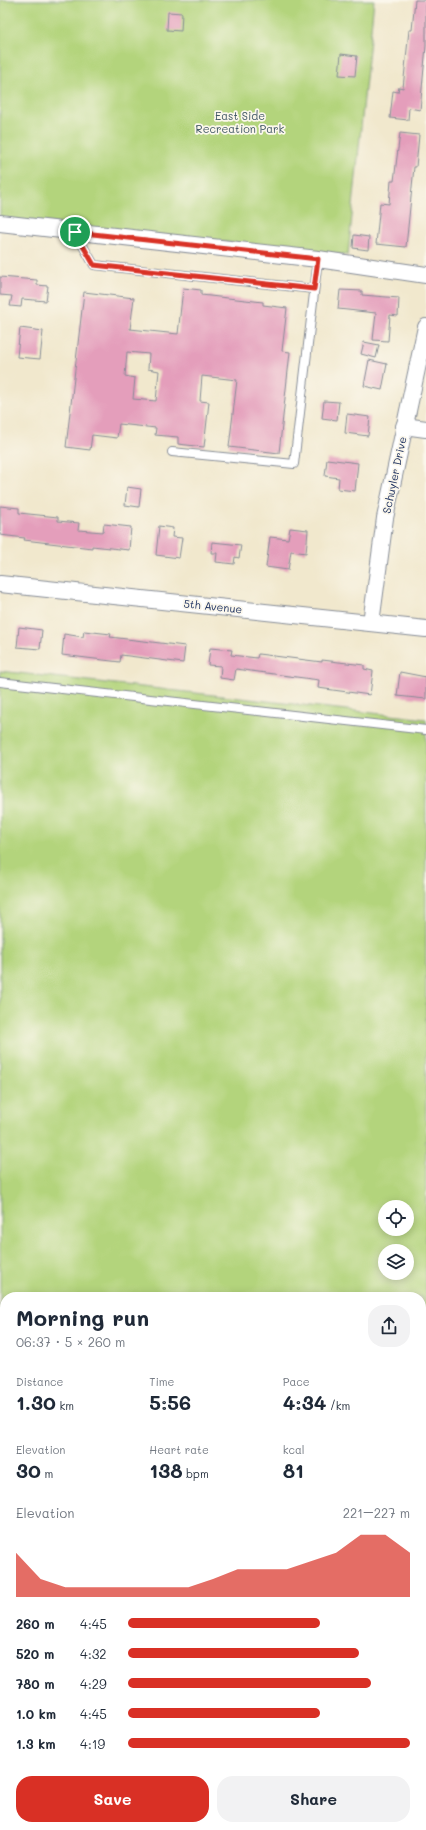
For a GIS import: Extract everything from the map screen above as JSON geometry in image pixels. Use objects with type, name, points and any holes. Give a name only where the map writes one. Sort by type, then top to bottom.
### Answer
[{"type":"street","points":[[0,223],[318,259],[426,275]]},
{"type":"street","name":"Schuyler Drive","points":[[371,623],[385,518],[426,327]]},
{"type":"street","points":[[404,426],[426,429]]},
{"type":"street","name":"5th Avenue","points":[[0,584],[426,629]]},
{"type":"lane","points":[[75,232],[94,265],[314,289]]},
{"type":"lane","points":[[172,452],[294,464],[318,259]]},
{"type":"lane","points":[[0,682],[426,730]]},
{"type":"green space","name":"East Side Recreation Park","points":[[0,0],[374,0],[348,255],[0,218]]},
{"type":"green space","points":[[0,671],[426,719],[426,1292],[0,1292]]},
{"type":"building","points":[[415,0],[426,0],[426,46],[420,110],[409,108],[408,120],[390,118],[393,91],[398,92],[399,87],[403,88],[409,30],[412,30]]},
{"type":"building","points":[[168,12],[182,13],[181,31],[167,30]]},
{"type":"building","points":[[341,54],[357,56],[355,76],[339,75]]},
{"type":"building","points":[[400,133],[419,135],[416,167],[414,167],[406,247],[376,244],[380,203],[389,204],[391,181],[394,181]]},
{"type":"building","points":[[354,235],[369,237],[368,250],[353,248]]},
{"type":"building","points":[[0,277],[37,280],[37,285],[48,286],[46,301],[22,299],[21,307],[10,306],[12,296],[0,295]]},
{"type":"building","points":[[183,288],[201,290],[201,295],[263,302],[263,305],[287,308],[282,351],[290,352],[279,453],[229,447],[237,380],[202,376],[200,401],[209,402],[204,447],[178,444],[178,437],[155,435],[156,428],[119,424],[117,438],[92,435],[90,450],[66,447],[84,292],[134,298],[130,329],[178,334]],"holes":[[[127,352],[149,354],[148,369],[159,371],[156,401],[133,399],[135,378],[125,376]]]},
{"type":"building","points":[[340,290],[362,291],[362,295],[399,298],[398,316],[390,315],[388,341],[373,340],[376,313],[338,309]]},
{"type":"building","points":[[20,328],[43,331],[40,359],[17,357]]},
{"type":"building","points":[[364,342],[379,345],[376,358],[361,354]]},
{"type":"building","points":[[369,360],[387,364],[382,390],[364,386]]},
{"type":"building","points":[[324,401],[339,402],[337,420],[322,418]]},
{"type":"building","points":[[347,414],[370,417],[368,436],[345,433]]},
{"type":"building","points":[[327,459],[358,463],[355,491],[338,489],[339,478],[325,476]]},
{"type":"building","points":[[127,487],[141,489],[139,507],[125,505]]},
{"type":"building","points":[[0,506],[19,508],[19,513],[58,517],[58,521],[79,523],[78,530],[103,532],[104,524],[131,527],[129,550],[92,546],[92,548],[24,540],[25,538],[0,535]]},
{"type":"building","points":[[159,526],[173,528],[172,537],[182,538],[179,558],[156,555]]},
{"type":"building","points":[[290,528],[308,530],[306,553],[291,551],[288,570],[266,567],[270,537],[288,539]]},
{"type":"building","points":[[212,542],[241,545],[239,558],[235,557],[234,564],[216,562],[217,553],[211,553]]},
{"type":"building","points":[[19,627],[42,630],[40,649],[17,647]]},
{"type":"building","points":[[84,631],[111,634],[110,637],[185,646],[183,663],[121,655],[120,662],[62,655],[64,634],[83,637]]},
{"type":"building","points":[[210,648],[232,650],[231,655],[257,658],[258,654],[322,662],[322,660],[364,665],[364,669],[373,671],[370,695],[318,688],[319,680],[236,669],[234,680],[220,678],[221,666],[208,665]]},
{"type":"building","points":[[400,672],[426,677],[426,699],[397,696]]},
{"type":"route","points":[[75,232],[318,259],[314,289],[94,265],[75,232]]}]
